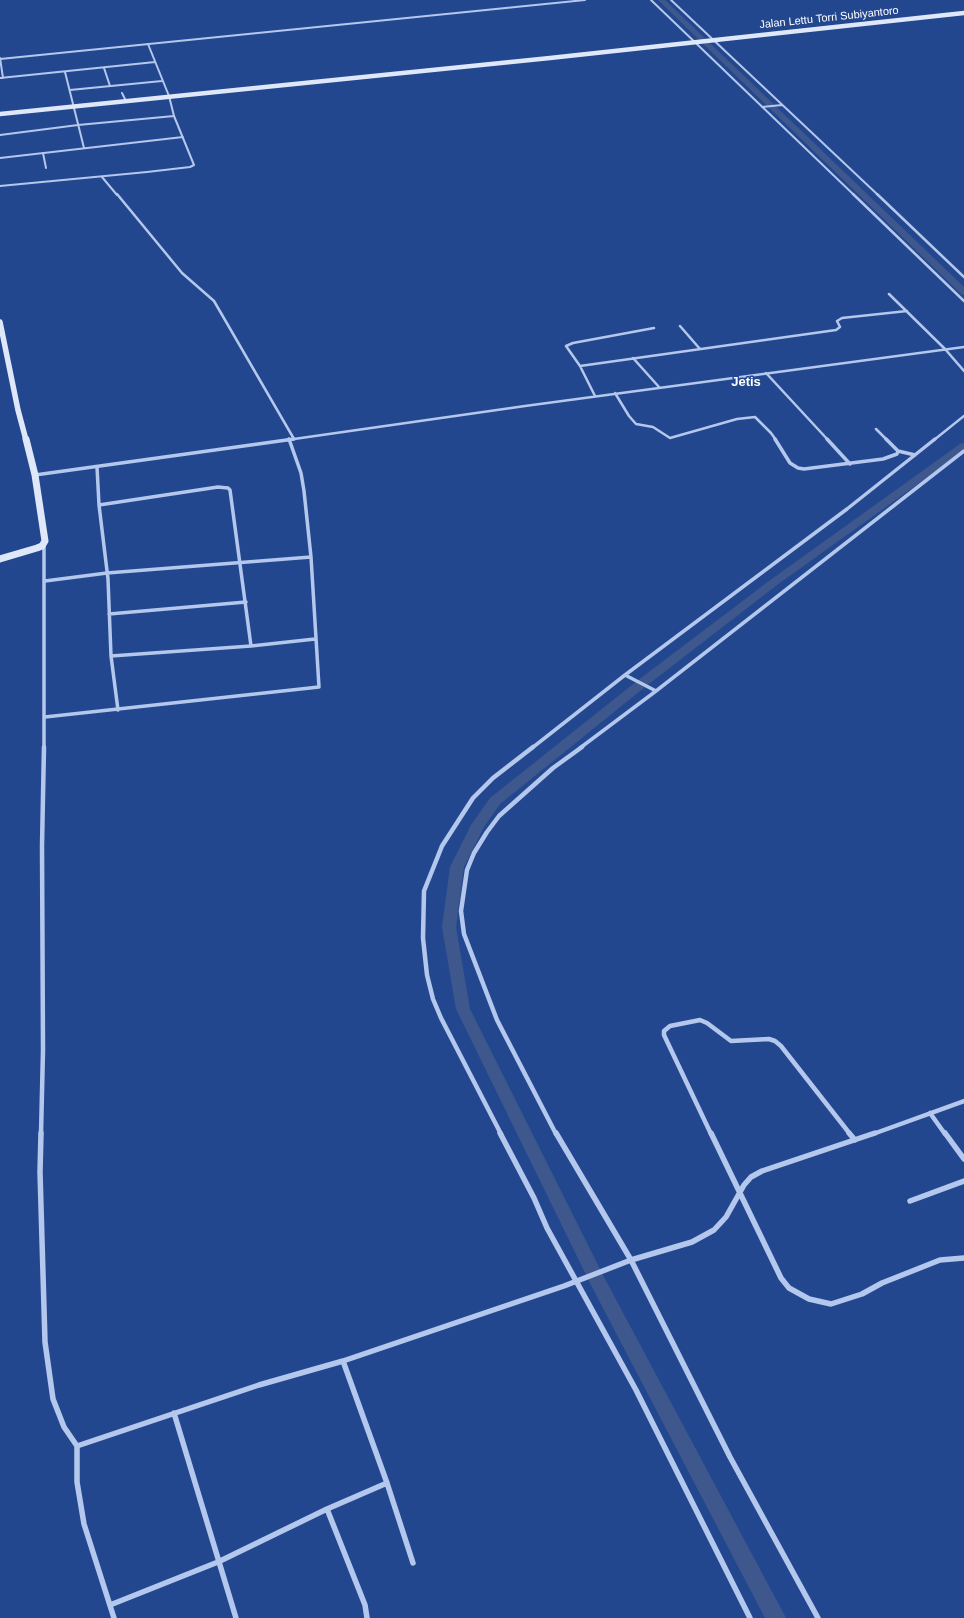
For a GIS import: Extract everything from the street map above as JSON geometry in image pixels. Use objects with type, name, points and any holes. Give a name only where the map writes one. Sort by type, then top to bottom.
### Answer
[{"type":"main road","name":"Jalan Lettu Torri Subiyantoro","points":[[0,114],[964,13]]},
{"type":"main road","points":[[0,322],[18,410],[35,475],[44,544],[37,548],[0,559]]},
{"type":"street","points":[[155,62],[2,78],[0,58],[585,0]]},
{"type":"street","points":[[651,0],[696,41],[964,300]]},
{"type":"street","points":[[671,0],[711,40],[964,277]]},
{"type":"street","points":[[0,186],[102,177],[193,166],[195,164],[174,116],[169,96],[162,82],[148,44]]},
{"type":"street","points":[[104,68],[110,86]]},
{"type":"street","points":[[65,72],[84,148]]},
{"type":"street","points":[[70,90],[162,82]]},
{"type":"street","points":[[122,93],[126,101]]},
{"type":"street","points":[[763,107],[781,105]]},
{"type":"street","points":[[0,136],[78,125],[174,116]]},
{"type":"street","points":[[0,158],[183,137]]},
{"type":"street","points":[[43,153],[46,168]]},
{"type":"street","points":[[102,177],[182,273],[214,301],[294,438]]},
{"type":"street","points":[[889,294],[964,371]]},
{"type":"street","points":[[580,366],[836,330],[840,328],[837,320],[842,318],[907,311]]},
{"type":"street","points":[[680,326],[700,349]]},
{"type":"street","points":[[595,396],[580,366],[566,346],[654,328]]},
{"type":"street","points":[[35,475],[615,393],[964,347]]},
{"type":"street","points":[[633,358],[659,387]]},
{"type":"street","points":[[766,373],[850,464]]},
{"type":"street","points":[[615,393],[629,416],[636,424],[653,427],[668,438],[737,419],[753,417],[771,433],[790,463],[798,468],[811,469],[883,459],[893,456],[898,451]]},
{"type":"street","points":[[750,1618],[636,1390],[577,1280],[547,1228],[534,1198],[457,1050],[433,999],[423,938],[424,891],[447,836],[466,807],[482,787],[625,675],[847,509],[964,416]]},
{"type":"street","points":[[876,429],[898,451],[915,455]]},
{"type":"street","points":[[45,717],[319,687],[311,557],[301,473],[289,439]]},
{"type":"street","points":[[818,1618],[730,1457],[631,1260],[539,1102],[497,1020],[464,934],[461,911],[467,870],[474,853],[486,832],[499,816],[553,768],[851,540],[930,476],[964,451]]},
{"type":"street","points":[[97,467],[107,573],[111,656],[118,710]]},
{"type":"street","points":[[100,505],[218,487],[228,488],[231,493],[251,646]]},
{"type":"street","points":[[44,544],[45,717],[42,846],[43,1050],[40,1172],[45,1342],[53,1399],[64,1427],[77,1446],[77,1482],[84,1524],[114,1618]]},
{"type":"street","points":[[45,581],[107,573],[311,557]]},
{"type":"street","points":[[109,614],[246,602]]},
{"type":"street","points":[[111,656],[251,646],[315,639]]},
{"type":"street","points":[[625,675],[653,690]]},
{"type":"street","points":[[855,1140],[781,1046],[775,1041],[768,1039],[731,1041],[703,1021],[692,1020],[670,1026],[664,1031],[664,1035],[758,1233],[781,1278],[790,1288],[799,1294],[822,1303],[839,1303],[926,1265],[940,1260],[964,1258]]},
{"type":"street","points":[[77,1446],[259,1385],[343,1361],[584,1278],[631,1260],[705,1237],[726,1217],[744,1185],[751,1177],[762,1171],[964,1101]]},
{"type":"street","points":[[930,1113],[964,1159]]},
{"type":"street","points":[[910,1201],[964,1181]]},
{"type":"street","points":[[343,1361],[387,1483],[413,1563]]},
{"type":"street","points":[[174,1413],[236,1618]]},
{"type":"street","points":[[110,1605],[218,1562],[328,1509],[387,1483]]},
{"type":"street","points":[[328,1509],[365,1605],[367,1618]]},
{"type":"waterway","points":[[661,0],[964,292]]},
{"type":"waterway","points":[[776,1618],[599,1284],[463,1009],[449,927],[457,867],[478,825],[495,801],[641,684],[773,583],[964,446]]},
{"type":"district","name":"Jetis","points":[[746,382]]}]
